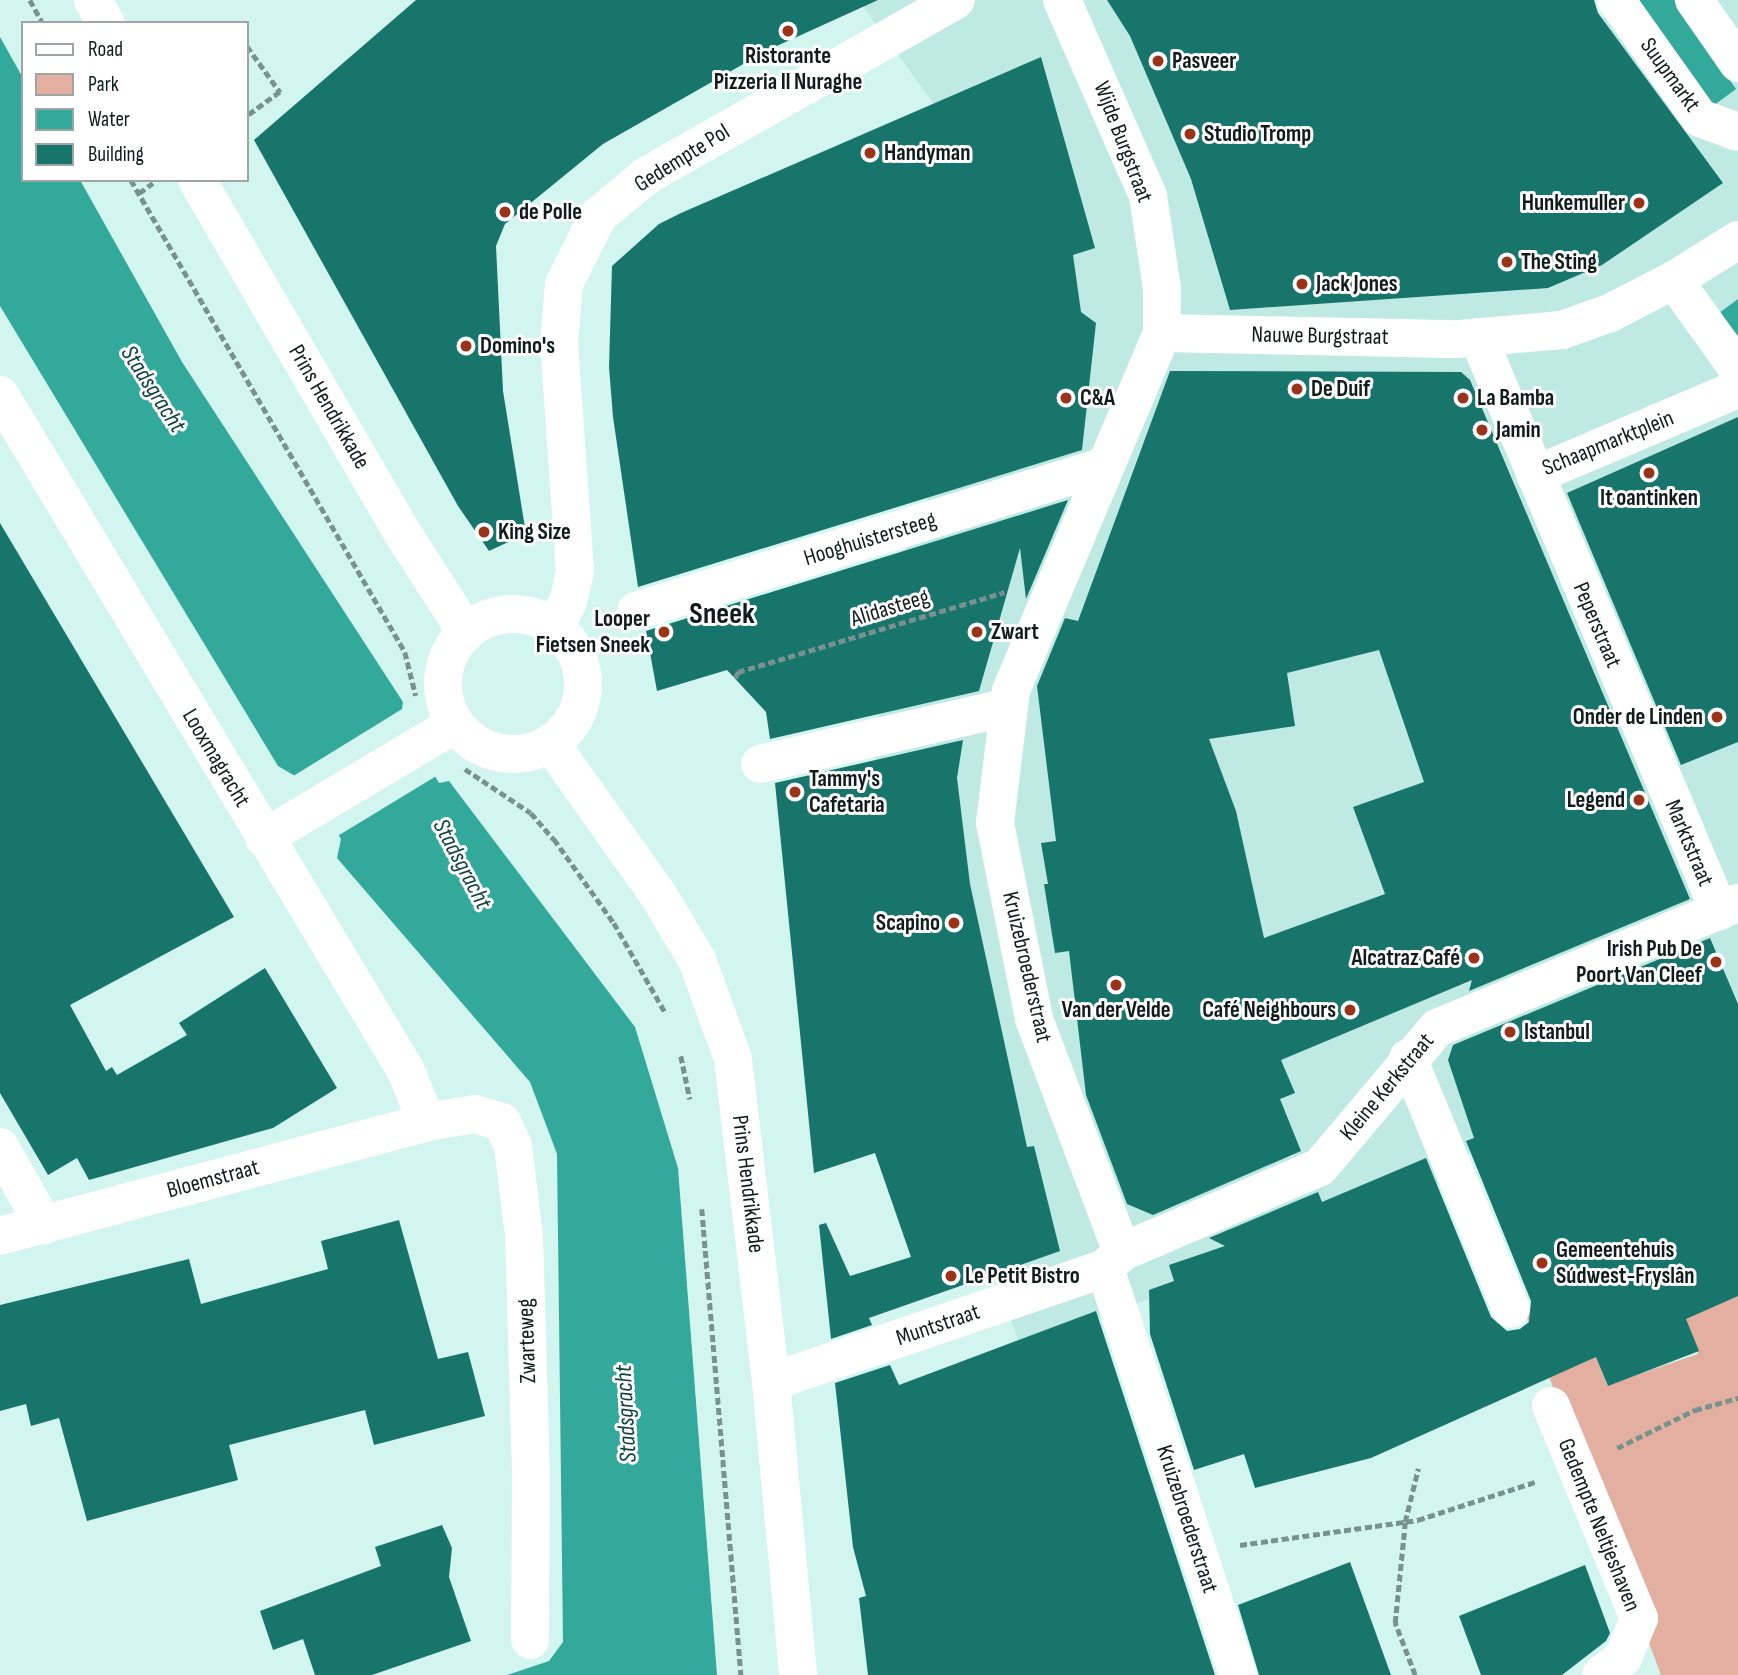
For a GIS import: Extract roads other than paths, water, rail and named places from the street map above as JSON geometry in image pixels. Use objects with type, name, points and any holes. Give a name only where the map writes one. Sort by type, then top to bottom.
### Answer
[{"type":"street","points":[[93,0],[105,21]]},
{"type":"street","name":"Gedempte Pol","points":[[555,627],[568,602],[575,571],[559,342],[564,284],[598,216],[646,176],[956,0]]},
{"type":"street","name":"Wijde Burgstraat","points":[[1062,0],[1147,196],[1162,289],[1162,333]]},
{"type":"street","name":"Suupmarkt","points":[[1616,0],[1700,118],[1738,132]]},
{"type":"street","points":[[1694,0],[1738,63]]},
{"type":"street","name":"Prins Hendrikkade","points":[[198,182],[398,526],[466,632]]},
{"type":"street","points":[[1478,337],[1562,330],[1610,313],[1674,280],[1738,240]]},
{"type":"street","points":[[1674,280],[1738,369]]},
{"type":"street","name":"Nauwe Burgstraat","points":[[1162,333],[1478,337]]},
{"type":"street","name":"Kruizebroederstraat","points":[[1162,333],[1058,576],[1008,707],[995,823],[1034,1019],[1113,1260],[1198,1551],[1238,1675]]},
{"type":"street","name":"Schaapmarktplein","points":[[1478,337],[1535,475],[1738,389]]},
{"type":"street","name":"Looxmagracht","points":[[0,396],[405,1069],[427,1122]]},
{"type":"street","name":"Hooghuistersteeg","points":[[636,611],[1104,466]]},
{"type":"street","name":"Peperstraat","points":[[1535,475],[1660,775]]},
{"type":"street","points":[[264,838],[439,732],[445,701],[443,676],[451,652],[466,632],[486,620],[509,614],[533,617],[555,627],[576,653],[584,686],[575,719],[551,744],[526,754],[499,753],[439,732]]},
{"type":"street","points":[[760,764],[1008,707]]},
{"type":"street","name":"Prins Hendrikkade","points":[[551,744],[657,893],[697,960],[733,1059],[771,1382],[798,1675]]},
{"type":"street","name":"Marktstraat","points":[[1660,775],[1728,907]]},
{"type":"street","name":"Kleine Kerkstraat","points":[[1113,1260],[1320,1167],[1408,1058],[1437,1028],[1728,907]]},
{"type":"street","points":[[1408,1058],[1511,1309]]},
{"type":"street","name":"Zwarteweg","points":[[427,1122],[475,1114],[502,1122],[513,1146],[525,1250],[531,1468],[530,1640]]},
{"type":"street","name":"Bloemstraat","points":[[0,1236],[427,1122]]},
{"type":"street","points":[[0,1147],[44,1224]]},
{"type":"street","name":"Muntstraat","points":[[771,1382],[1113,1260]]},
{"type":"street","name":"Gedempte Neltjeshaven","points":[[1551,1406],[1639,1618],[1623,1658],[1601,1675]]},
{"type":"water","points":[[1636,0],[1674,0],[1736,89],[1713,106]]},
{"type":"water","name":"Stadsgracht","points":[[0,37],[21,74],[21,182],[81,182],[182,362],[403,702],[401,717],[439,783],[449,781],[635,1027],[678,1168],[717,1675],[507,1675],[549,1661],[563,1642],[557,1154],[530,1082],[337,858],[341,839],[301,774],[295,776],[278,766],[0,306]]},
{"type":"water","points":[[1738,299],[1738,336],[1719,313]]},
{"type":"place","name":"Ristorante Pizzeria Il Nuraghe","points":[[788,31]]},
{"type":"place","name":"Pasveer","points":[[1158,61]]},
{"type":"place","name":"Studio Tromp","points":[[1190,134]]},
{"type":"place","name":"Handyman","points":[[870,153]]},
{"type":"place","name":"Hunkemuller","points":[[1639,203]]},
{"type":"place","name":"de Polle","points":[[505,212]]},
{"type":"place","name":"The Sting","points":[[1507,262]]},
{"type":"place","name":"Jack Jones","points":[[1302,284]]},
{"type":"place","name":"Domino's","points":[[466,346]]},
{"type":"place","name":"De Duif","points":[[1297,389]]},
{"type":"place","name":"C&A","points":[[1066,398]]},
{"type":"place","name":"La Bamba","points":[[1463,398]]},
{"type":"place","name":"Jamin","points":[[1482,430]]},
{"type":"place","name":"It oantinken","points":[[1649,473]]},
{"type":"place","name":"King Size","points":[[484,532]]},
{"type":"place","name":"Looper Fietsen Sneek","points":[[664,632]]},
{"type":"place","name":"Zwart","points":[[977,632]]},
{"type":"place","name":"Onder de Linden","points":[[1717,717]]},
{"type":"place","name":"Tammy's Cafetaria","points":[[795,792]]},
{"type":"place","name":"Legend","points":[[1639,800]]},
{"type":"place","name":"Scapino","points":[[954,923]]},
{"type":"place","name":"Alcatraz Café","points":[[1474,958]]},
{"type":"place","name":"Irish Pub De Poort Van Cleef","points":[[1716,962]]},
{"type":"place","name":"Van der Velde","points":[[1116,985]]},
{"type":"place","name":"Café Neighbours","points":[[1350,1010]]},
{"type":"place","name":"Istanbul","points":[[1510,1032]]},
{"type":"place","name":"Gemeentehuis Súdwest-Fryslân","points":[[1542,1263]]},
{"type":"place","name":"Le Petit Bistro","points":[[951,1276]]},
{"type":"district","name":"Sneek","points":[[722,614]]}]
